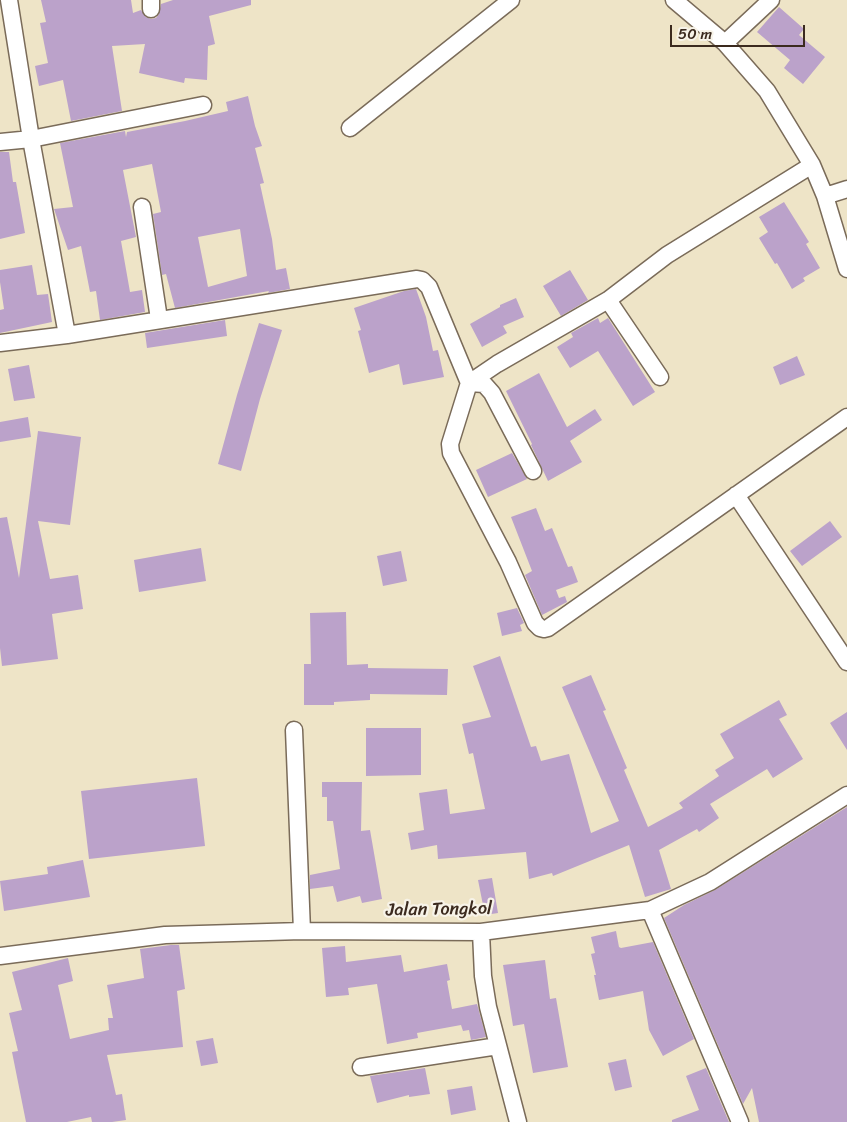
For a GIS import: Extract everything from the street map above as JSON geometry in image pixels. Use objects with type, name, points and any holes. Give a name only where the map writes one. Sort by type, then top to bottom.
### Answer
[{"type":"street","points":[[9,0],[31,139],[67,335]]},
{"type":"street","points":[[350,128],[511,0]]},
{"type":"street","points":[[674,0],[725,43],[766,91],[812,165],[825,196],[847,268]]},
{"type":"street","points":[[725,43],[771,0]]},
{"type":"street","points":[[0,142],[31,139],[203,105]]},
{"type":"street","points":[[812,165],[667,255],[608,300],[497,364],[469,383],[450,444],[451,453],[508,562],[536,624],[540,628],[548,628],[847,417]]},
{"type":"street","points":[[825,196],[847,189]]},
{"type":"street","points":[[142,207],[160,319]]},
{"type":"street","points":[[0,343],[67,335],[160,319],[422,280],[429,287],[469,383]]},
{"type":"street","points":[[608,300],[660,377]]},
{"type":"street","points":[[469,383],[484,384],[492,393],[533,471]]},
{"type":"street","points":[[736,495],[847,662]]},
{"type":"street","points":[[294,730],[302,931]]},
{"type":"street","name":"Jalan Tongkol","points":[[0,956],[165,935],[302,931],[481,932],[650,910],[710,882],[847,794]]},
{"type":"street","points":[[650,910],[740,1122]]},
{"type":"street","points":[[481,932],[484,984],[488,1007],[518,1122]]},
{"type":"street","points":[[361,1067],[498,1046]]},
{"type":"building","points":[[41,0],[131,0],[133,13],[141,10],[146,17],[151,19],[156,18],[159,14],[161,4],[173,0],[251,0],[251,5],[209,16],[215,44],[208,46],[207,80],[185,78],[184,83],[139,73],[145,44],[112,46],[122,111],[71,121],[63,80],[39,86],[35,66],[48,63],[40,23],[46,22]]},
{"type":"building","points":[[779,7],[804,29],[799,35],[825,57],[803,84],[784,68],[790,60],[757,32]]},
{"type":"building","points":[[248,96],[262,146],[255,148],[264,183],[260,184],[272,239],[276,270],[286,268],[290,289],[175,308],[166,274],[162,275],[153,214],[161,212],[152,164],[123,170],[136,237],[121,241],[130,292],[142,290],[145,312],[100,320],[96,291],[90,292],[81,246],[68,250],[54,209],[73,207],[60,143],[125,131],[126,137],[127,132],[228,111],[226,102]],"holes":[[[240,229],[247,276],[208,287],[198,237]]]},
{"type":"building","points":[[0,152],[9,152],[13,182],[16,182],[25,233],[0,239]]},
{"type":"building","points":[[784,202],[809,242],[806,244],[820,268],[803,278],[805,281],[792,289],[777,263],[775,264],[759,238],[768,232],[759,217]]},
{"type":"building","points":[[32,265],[37,295],[48,294],[52,322],[0,333],[0,310],[4,309],[0,270]]},
{"type":"building","points":[[570,270],[588,300],[561,316],[543,286]]},
{"type":"building","points":[[416,289],[426,317],[433,351],[438,350],[444,377],[403,385],[399,364],[369,373],[358,331],[361,330],[354,308],[404,291]]},
{"type":"building","points":[[516,298],[524,317],[503,326],[507,333],[482,347],[470,324],[500,307],[500,305]]},
{"type":"building","points":[[598,318],[600,323],[608,318],[655,392],[633,406],[598,351],[570,368],[557,347],[573,337],[571,333]]},
{"type":"building","points":[[225,320],[227,336],[147,348],[145,333]]},
{"type":"building","points":[[259,323],[282,330],[260,399],[241,471],[218,464]]},
{"type":"building","points":[[797,356],[805,375],[780,385],[773,367]]},
{"type":"building","points":[[29,365],[35,398],[14,401],[8,369]]},
{"type":"building","points":[[539,373],[567,427],[595,409],[602,420],[570,441],[582,462],[548,481],[506,391]]},
{"type":"building","points":[[28,417],[31,437],[0,442],[0,422]]},
{"type":"building","points":[[38,431],[81,437],[70,525],[38,521],[50,579],[78,575],[83,609],[52,614],[58,659],[2,666],[0,648],[0,518],[7,517],[19,578]]},
{"type":"building","points":[[512,453],[527,479],[488,497],[476,470]]},
{"type":"building","points":[[536,508],[545,531],[552,528],[568,567],[572,566],[578,582],[556,590],[559,598],[565,596],[567,602],[542,615],[525,575],[532,571],[511,517]]},
{"type":"building","points":[[830,521],[842,537],[802,566],[790,551]]},
{"type":"building","points":[[201,548],[206,581],[139,592],[134,560]]},
{"type":"building","points":[[401,551],[407,581],[383,586],[377,556]]},
{"type":"building","points":[[517,608],[524,623],[520,625],[522,631],[502,636],[497,613]]},
{"type":"building","points":[[346,612],[347,665],[368,664],[368,668],[448,669],[447,695],[370,694],[370,700],[334,702],[334,705],[304,705],[304,664],[311,664],[310,613]]},
{"type":"building","points":[[500,656],[531,747],[536,746],[541,761],[569,754],[591,833],[619,821],[562,687],[591,675],[606,710],[603,711],[627,768],[624,770],[648,827],[683,808],[679,803],[719,776],[715,770],[734,758],[720,734],[779,700],[787,715],[779,719],[803,759],[773,778],[767,769],[710,804],[719,818],[699,832],[697,829],[659,850],[671,889],[645,897],[629,845],[553,876],[552,873],[529,879],[526,852],[438,859],[437,845],[411,850],[408,833],[424,830],[419,793],[447,789],[450,814],[485,809],[473,753],[469,754],[462,724],[491,717],[473,666]]},
{"type":"building","points":[[847,712],[847,750],[830,723]]},
{"type":"building","points":[[366,728],[421,728],[421,775],[366,776]]},
{"type":"building","points":[[197,778],[205,846],[89,859],[81,791]]},
{"type":"building","points":[[322,782],[362,782],[361,831],[370,830],[382,899],[362,903],[360,896],[337,902],[333,886],[310,889],[310,875],[340,869],[333,821],[327,821],[327,797],[322,797]]},
{"type":"building","points":[[847,807],[847,1122],[759,1122],[752,1088],[743,1104],[664,918],[684,905],[715,890]]},
{"type":"building","points":[[83,860],[90,897],[4,911],[0,881],[48,874],[47,867]]},
{"type":"building","points":[[492,878],[498,913],[485,915],[478,880]]},
{"type":"building","points":[[616,931],[619,947],[621,948],[653,942],[694,1039],[663,1056],[649,1030],[643,991],[599,1000],[591,954],[595,953],[591,937]]},
{"type":"building","points":[[179,945],[185,989],[177,991],[183,1047],[107,1055],[116,1095],[122,1094],[126,1120],[92,1122],[91,1117],[67,1122],[26,1122],[12,1052],[18,1051],[9,1013],[22,1010],[12,972],[68,958],[73,981],[58,985],[70,1039],[109,1030],[108,1018],[113,1018],[107,985],[144,978],[140,949]]},
{"type":"building","points":[[345,946],[346,962],[401,955],[404,972],[447,964],[450,980],[447,981],[452,1009],[477,1004],[486,1037],[471,1040],[469,1030],[463,1031],[461,1025],[417,1033],[418,1038],[387,1044],[377,984],[348,988],[349,995],[326,997],[322,948]]},
{"type":"building","points":[[545,960],[550,999],[556,998],[568,1067],[533,1073],[524,1024],[513,1026],[503,965]]},
{"type":"building","points":[[213,1038],[218,1063],[201,1066],[196,1041]]},
{"type":"building","points":[[626,1059],[632,1087],[615,1091],[608,1063]]},
{"type":"building","points":[[425,1068],[430,1094],[409,1097],[409,1095],[377,1103],[370,1076]]},
{"type":"building","points":[[706,1068],[729,1122],[672,1122],[672,1120],[699,1110],[686,1076]]},
{"type":"building","points":[[472,1086],[476,1110],[451,1115],[447,1090]]}]
